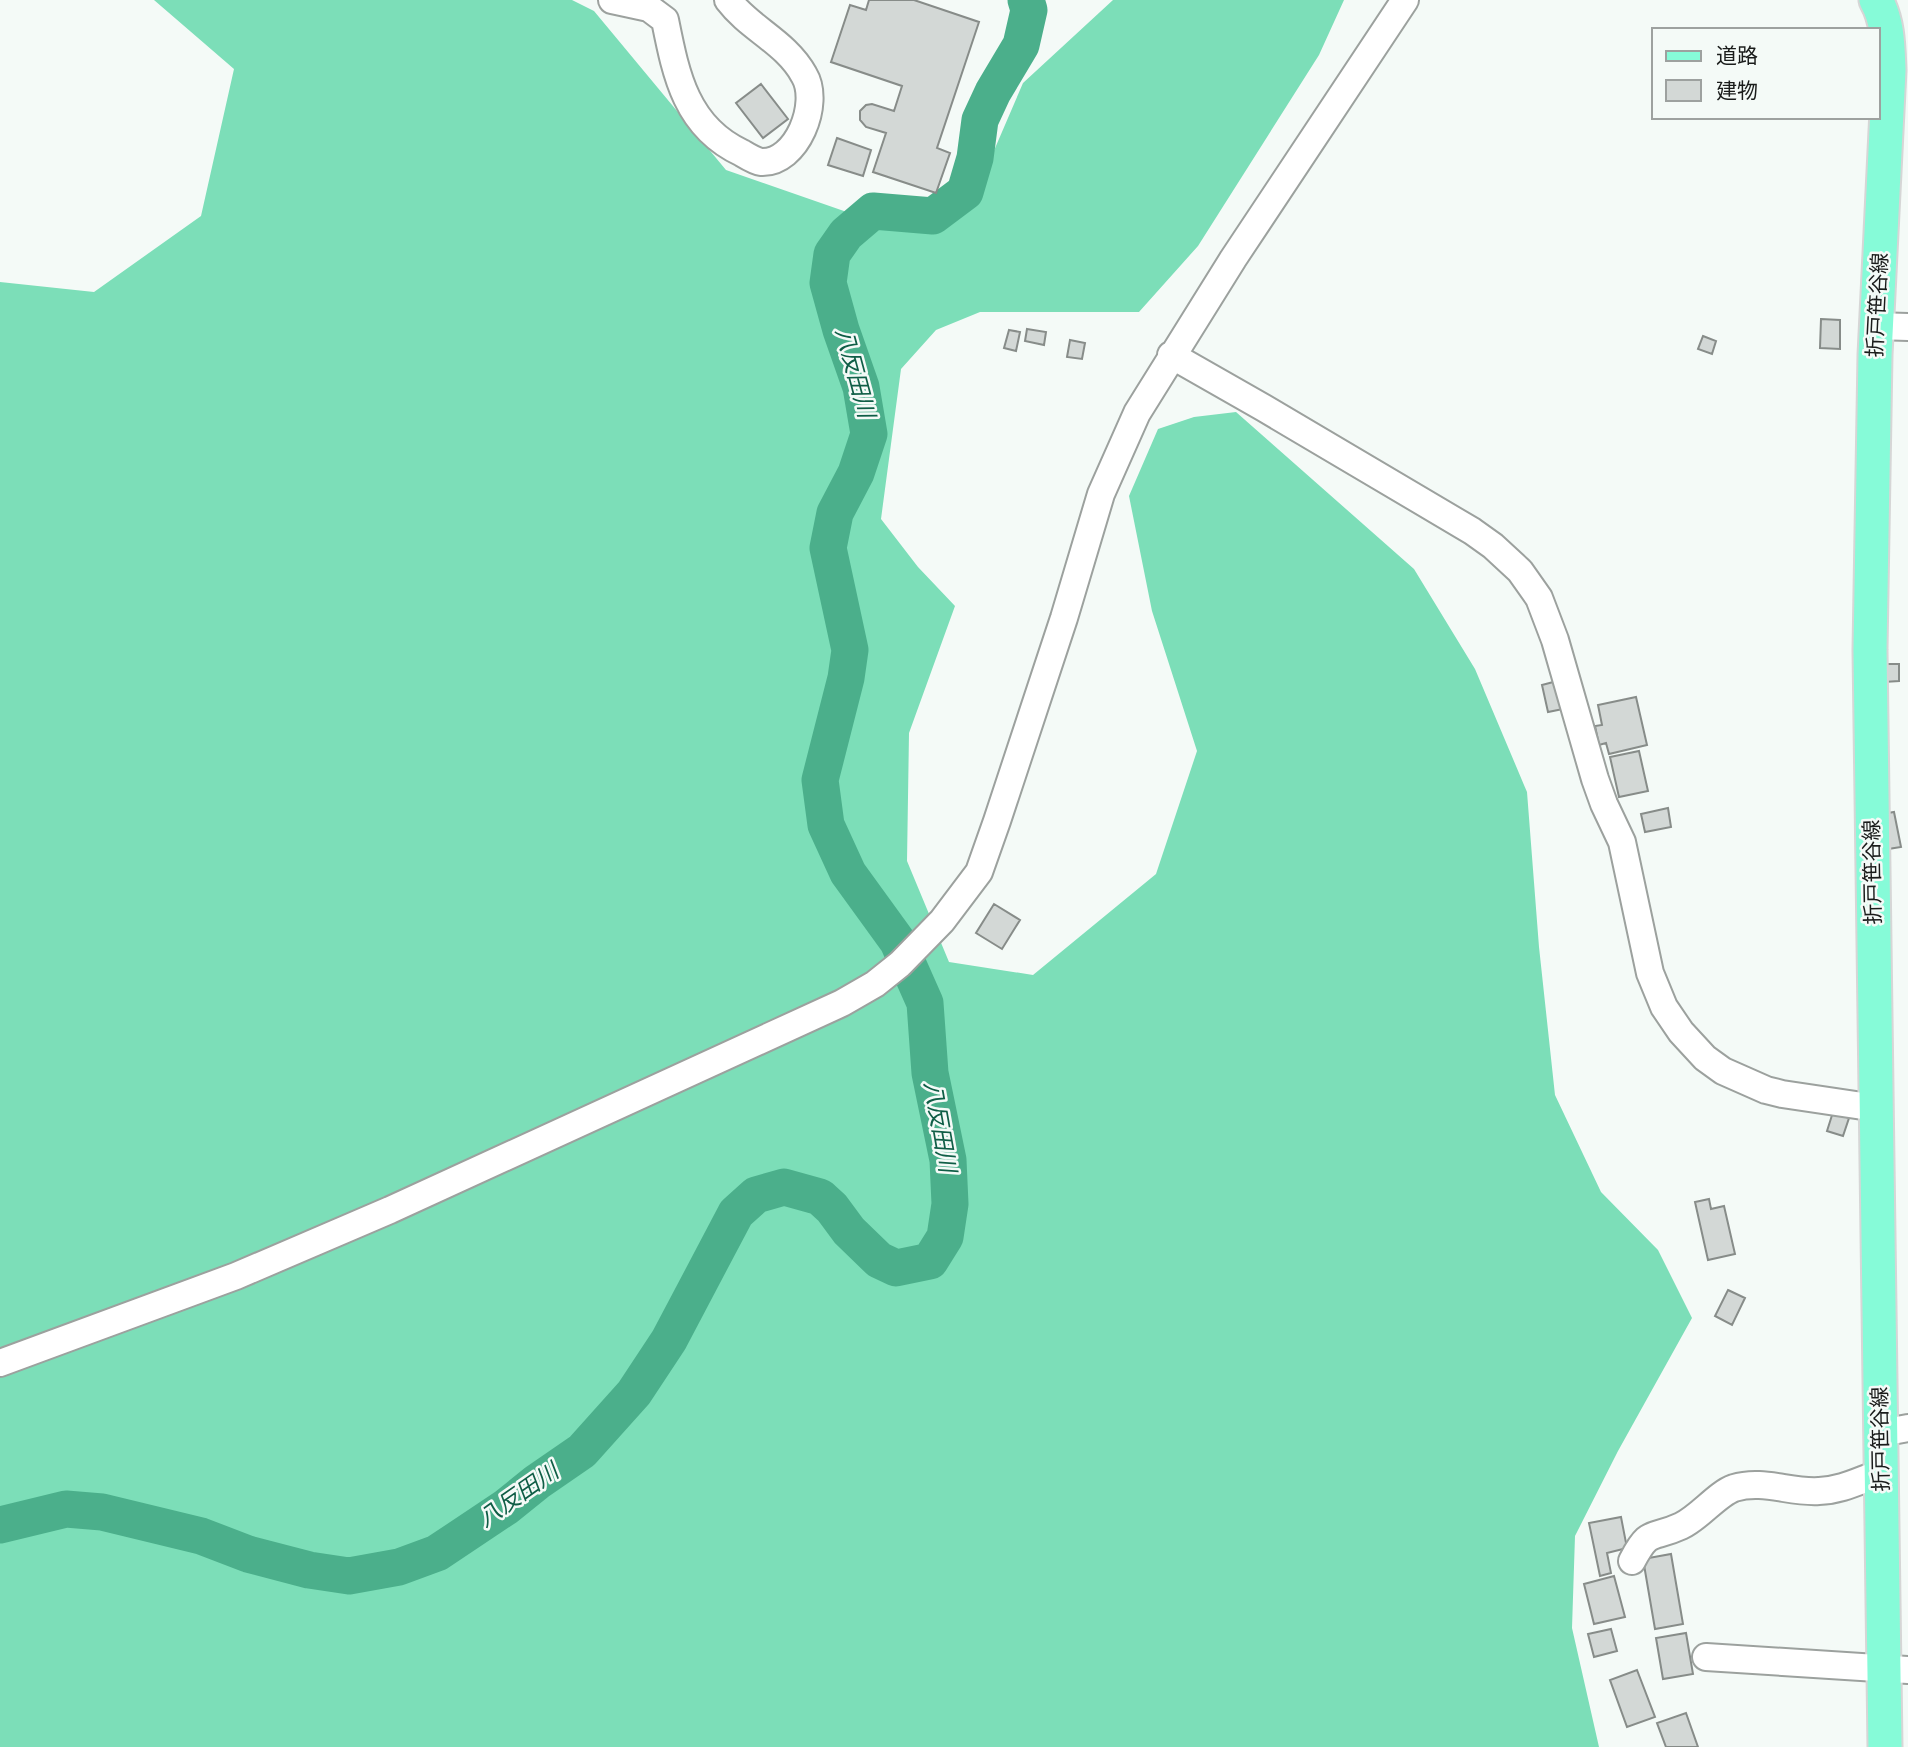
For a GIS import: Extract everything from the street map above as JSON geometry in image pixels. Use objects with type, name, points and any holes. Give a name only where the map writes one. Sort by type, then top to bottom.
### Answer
[{"type":"main road","name":"折戸笹谷線","points":[[1876,0],[1881,8],[1888,35],[1892,327],[1870,650],[1876,1108],[1894,1430],[1881,1473],[1896,1670],[1885,1747]]},
{"type":"street","points":[[612,0],[649,8],[665,20],[685,99],[711,134],[730,148],[760,162],[779,158],[796,141],[806,125],[810,98],[806,77],[778,43],[739,15],[728,0]]},
{"type":"street","points":[[0,1363],[236,1276],[390,1210],[842,1003],[875,984],[900,964],[932,932],[979,872],[1064,618],[1101,494],[1137,413],[1233,259],[1405,0]]},
{"type":"street","points":[[1171,355],[1472,531],[1520,571],[1539,598],[1555,640],[1595,779],[1622,842],[1650,973],[1664,1007],[1681,1032],[1705,1058],[1723,1071],[1782,1094],[1876,1108]]},
{"type":"street","points":[[1632,1562],[1641,1544],[1648,1537],[1682,1525],[1734,1488],[1755,1484],[1817,1492],[1849,1487],[1881,1473]]},
{"type":"street","points":[[1706,1657],[1896,1670]]},
{"type":"green space","points":[[154,0],[572,0],[594,11],[726,170],[864,218],[971,204],[1023,83],[1113,0],[1344,0],[1319,55],[1198,246],[1139,312],[980,312],[936,330],[901,369],[881,519],[918,567],[955,606],[909,733],[907,861],[949,962],[1033,975],[1156,874],[1197,751],[1152,611],[1129,496],[1158,429],[1194,417],[1236,412],[1414,569],[1475,669],[1527,792],[1539,947],[1555,1095],[1601,1192],[1658,1250],[1692,1318],[1618,1451],[1575,1536],[1572,1628],[1599,1747],[0,1747],[0,282],[94,292],[201,216],[234,69]]},
{"type":"building","points":[[869,0],[914,0],[979,22],[937,148],[950,153],[936,193],[873,172],[886,133],[866,127],[860,120],[860,111],[866,105],[872,104],[894,111],[902,86],[831,62],[850,5],[866,10]]},
{"type":"building","points":[[761,84],[788,119],[763,138],[736,103]]},
{"type":"building","points":[[837,138],[871,150],[863,176],[828,165]]},
{"type":"building","points":[[1821,319],[1840,320],[1840,349],[1820,348]]},
{"type":"building","points":[[1027,329],[1046,332],[1044,345],[1025,341]]},
{"type":"building","points":[[1009,330],[1020,332],[1016,351],[1004,348]]},
{"type":"building","points":[[1703,336],[1716,341],[1712,354],[1698,349]]},
{"type":"building","points":[[1070,340],[1085,343],[1082,359],[1067,357]]},
{"type":"building","points":[[1884,664],[1899,664],[1899,681],[1884,682]]},
{"type":"building","points":[[1557,681],[1563,709],[1548,712],[1542,685]]},
{"type":"building","points":[[1636,697],[1647,745],[1609,754],[1606,743],[1599,745],[1595,726],[1602,725],[1598,705]]},
{"type":"building","points":[[1639,751],[1648,791],[1619,797],[1610,757]]},
{"type":"building","points":[[1668,808],[1671,827],[1645,832],[1641,814]]},
{"type":"building","points":[[1894,812],[1901,847],[1888,849],[1882,814]]},
{"type":"building","points":[[994,904],[1020,920],[1002,949],[976,933]]},
{"type":"building","points":[[1833,1112],[1849,1118],[1843,1136],[1827,1131]]},
{"type":"building","points":[[1709,1199],[1711,1209],[1724,1206],[1735,1254],[1708,1260],[1695,1202]]},
{"type":"building","points":[[1728,1290],[1745,1298],[1732,1325],[1715,1316]]},
{"type":"building","points":[[1621,1517],[1627,1548],[1607,1553],[1611,1573],[1600,1576],[1589,1523]]},
{"type":"building","points":[[1671,1554],[1683,1624],[1655,1629],[1643,1559]]},
{"type":"building","points":[[1614,1576],[1625,1617],[1594,1624],[1584,1584]]},
{"type":"building","points":[[1611,1629],[1617,1651],[1594,1657],[1588,1634]]},
{"type":"building","points":[[1686,1633],[1693,1674],[1663,1679],[1656,1638]]},
{"type":"building","points":[[1637,1670],[1655,1717],[1627,1727],[1610,1680]]},
{"type":"building","points":[[1686,1713],[1698,1747],[1666,1747],[1657,1723]]},
{"type":"waterway","name":"八反田川","points":[[0,1525],[66,1509],[102,1512],[201,1536],[248,1554],[309,1570],[349,1576],[399,1567],[437,1553],[582,1451],[634,1393],[669,1340],[736,1213],[756,1195],[784,1187],[820,1197],[879,1260],[896,1268],[930,1261],[945,1237],[950,1204],[948,1160],[930,1073],[925,1003],[898,942],[848,873],[826,825],[820,780],[846,678],[850,650],[828,548],[835,513],[856,473],[869,434],[861,387],[828,283],[832,254],[846,234],[873,211],[933,216],[965,192],[975,158],[980,120],[1021,45],[1029,10],[1026,0]]}]
